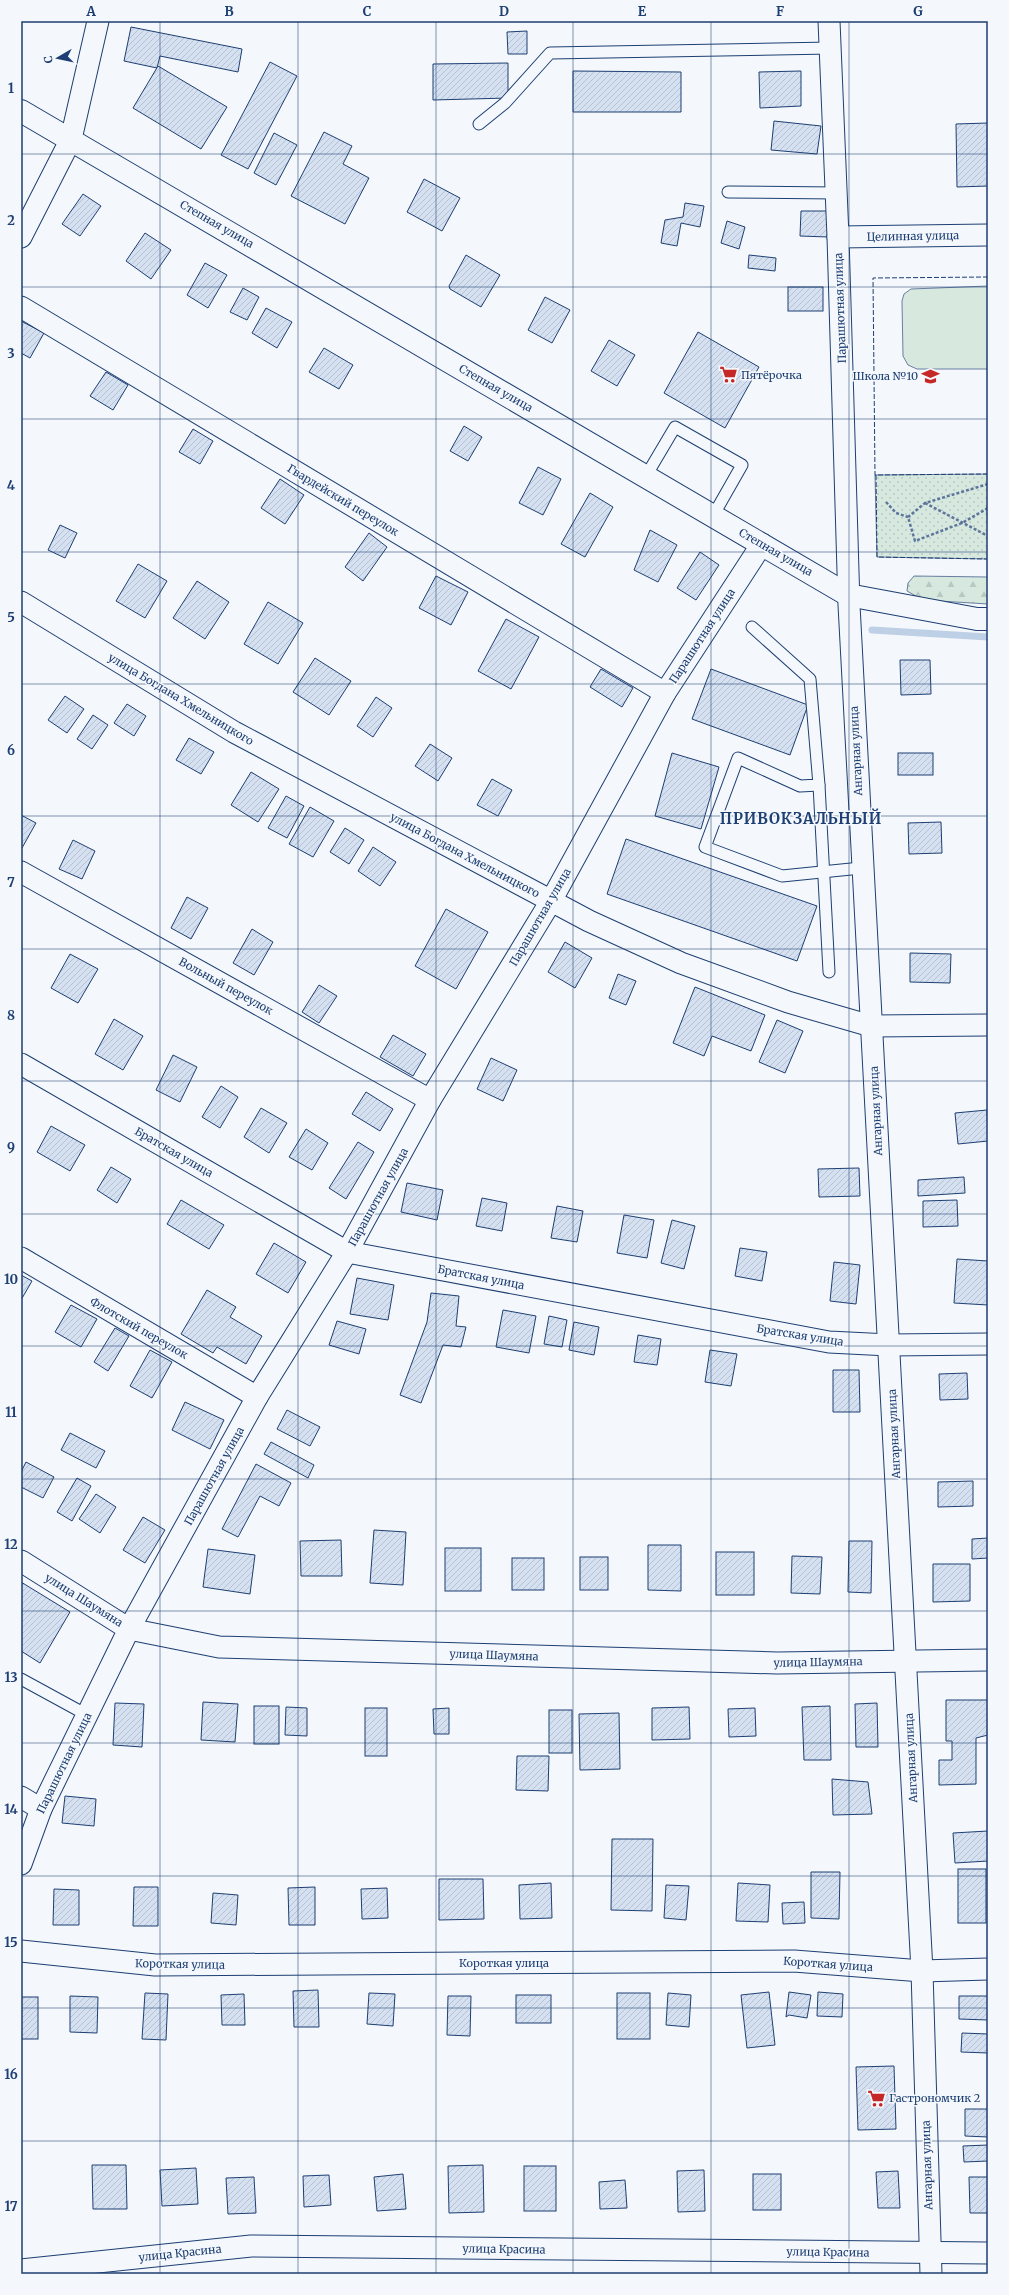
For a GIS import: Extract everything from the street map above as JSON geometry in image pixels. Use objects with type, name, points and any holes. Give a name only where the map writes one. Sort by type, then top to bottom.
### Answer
[{"type":"street","points":[[21,238],[70,139],[98,21]]},
{"type":"street","name":"Парашютная улица","points":[[829,21],[838,237],[848,595]]},
{"type":"street","name":"Степная улица","points":[[21,111],[848,595],[977,619],[988,619]]},
{"type":"street","name":"Целинная улица","points":[[838,237],[988,235]]},
{"type":"street","name":"Гвардейский переулок","points":[[21,307],[665,693]]},
{"type":"street","name":"Парашютная улица","points":[[21,1864],[41,1809],[129,1629],[257,1397],[348,1252],[430,1100],[551,901],[665,693],[762,544]]},
{"type":"street","name":"Ангарная улица","points":[[848,595],[861,868],[872,1026],[922,1971],[931,2274]]},
{"type":"street","name":"улица Богдана Хмельницкого","points":[[21,602],[234,732],[551,901],[681,963],[788,1002],[872,1026],[988,1025]]},
{"type":"street","name":"Вольный переулок","points":[[21,872],[430,1100]]},
{"type":"street","name":"Братская улица","points":[[21,1064],[348,1252],[828,1342],[889,1345],[988,1344]]},
{"type":"street","name":"Флотский переулок","points":[[21,1258],[257,1397]]},
{"type":"street","name":"улица Шаумяна","points":[[21,1560],[129,1629],[219,1647],[777,1663],[988,1660]]},
{"type":"street","points":[[21,1797],[41,1809]]},
{"type":"street","name":"Короткая улица","points":[[21,1951],[154,1965],[794,1961],[922,1971],[988,1969]]},
{"type":"street","name":"улица Красина","points":[[21,2270],[251,2246],[988,2253]]},
{"type":"lane","points":[[479,124],[505,103],[550,53],[830,48]]},
{"type":"lane","points":[[728,192],[836,193]]},
{"type":"lane","points":[[646,476],[675,427],[742,465],[713,516]]},
{"type":"lane","points":[[752,627],[810,679],[819,785],[822,872],[829,972]]},
{"type":"lane","points":[[819,785],[800,786],[738,758],[705,847],[782,876],[861,868]]},
{"type":"lane","points":[[21,1679],[87,1715]]},
{"type":"path","points":[[908,517],[926,503],[988,484]]},
{"type":"path","points":[[886,502],[896,514],[908,517]]},
{"type":"path","points":[[926,503],[988,536]]},
{"type":"path","points":[[908,517],[915,541],[962,523],[988,508]]},
{"type":"green space","points":[[988,286],[988,369],[917,369],[908,365],[903,356],[902,301],[904,294],[911,289]]},
{"type":"green space","points":[[988,474],[988,559],[877,557],[875,475]]},
{"type":"green space","points":[[914,576],[988,577],[988,604],[923,600],[907,591],[908,583]]},
{"type":"building","points":[[131,27],[242,49],[238,72],[160,56],[157,68],[124,61]]},
{"type":"building","points":[[527,31],[527,54],[508,54],[507,32]]},
{"type":"building","points":[[270,62],[297,76],[248,169],[221,155]]},
{"type":"building","points":[[508,63],[508,98],[433,100],[433,64]]},
{"type":"building","points":[[158,66],[227,107],[201,149],[133,108]]},
{"type":"building","points":[[573,71],[681,72],[681,112],[573,112]]},
{"type":"building","points":[[801,71],[801,106],[760,108],[759,72]]},
{"type":"building","points":[[774,121],[821,126],[817,154],[771,150]]},
{"type":"building","points":[[988,123],[988,186],[957,187],[956,124]]},
{"type":"building","points":[[324,132],[352,146],[343,164],[369,178],[345,224],[291,196]]},
{"type":"building","points":[[274,133],[297,145],[276,185],[254,173]]},
{"type":"building","points":[[424,179],[460,198],[442,231],[407,212]]},
{"type":"building","points":[[83,194],[101,206],[80,236],[62,224]]},
{"type":"building","points":[[685,203],[704,206],[700,227],[681,223],[677,246],[661,243],[665,220],[683,217]]},
{"type":"building","points":[[801,211],[829,211],[828,237],[800,236]]},
{"type":"building","points":[[727,221],[745,227],[739,249],[721,243]]},
{"type":"building","points":[[145,233],[171,250],[151,279],[126,261]]},
{"type":"building","points":[[466,255],[500,275],[481,307],[450,289],[449,286]]},
{"type":"building","points":[[749,255],[776,258],[775,271],[748,268]]},
{"type":"building","points":[[205,263],[227,275],[208,308],[187,295]]},
{"type":"building","points":[[788,287],[823,287],[823,311],[788,311]]},
{"type":"building","points":[[243,288],[259,297],[247,320],[230,312]]},
{"type":"building","points":[[545,297],[570,310],[552,343],[528,330]]},
{"type":"building","points":[[266,308],[292,322],[277,348],[252,333]]},
{"type":"building","points":[[21,321],[44,333],[30,358],[21,353]]},
{"type":"building","points":[[698,332],[759,367],[725,428],[664,393]]},
{"type":"building","points":[[609,340],[635,355],[617,386],[591,371]]},
{"type":"building","points":[[324,348],[353,365],[339,389],[309,372]]},
{"type":"building","points":[[106,372],[128,385],[113,410],[90,396]]},
{"type":"building","points":[[464,426],[482,437],[468,461],[450,451]]},
{"type":"building","points":[[193,429],[213,441],[200,464],[179,452]]},
{"type":"building","points":[[538,467],[561,479],[543,515],[519,503]]},
{"type":"building","points":[[280,479],[304,495],[285,524],[261,508]]},
{"type":"building","points":[[590,493],[613,507],[585,557],[561,544]]},
{"type":"building","points":[[60,525],[77,533],[65,558],[48,550]]},
{"type":"building","points":[[650,530],[677,545],[658,582],[634,570]]},
{"type":"building","points":[[369,533],[387,547],[363,581],[345,567]]},
{"type":"building","points":[[700,552],[719,565],[696,600],[677,588]]},
{"type":"building","points":[[138,564],[167,581],[145,618],[116,601]]},
{"type":"building","points":[[436,576],[468,592],[451,625],[419,608]]},
{"type":"building","points":[[197,581],[229,602],[205,639],[173,618]]},
{"type":"building","points":[[268,602],[303,623],[278,664],[244,644]]},
{"type":"building","points":[[506,619],[539,637],[511,689],[478,671]]},
{"type":"building","points":[[315,658],[351,681],[329,715],[293,692]]},
{"type":"building","points":[[900,660],[930,660],[931,694],[901,695]]},
{"type":"building","points":[[601,669],[633,688],[622,707],[590,687]]},
{"type":"building","points":[[711,669],[808,705],[790,755],[692,719]]},
{"type":"building","points":[[65,696],[84,709],[67,733],[48,720]]},
{"type":"building","points":[[376,697],[392,708],[373,737],[357,726]]},
{"type":"building","points":[[127,704],[146,716],[134,736],[114,723]]},
{"type":"building","points":[[93,715],[108,725],[92,749],[77,739]]},
{"type":"building","points":[[189,738],[214,752],[201,774],[176,760]]},
{"type":"building","points":[[430,744],[452,758],[438,781],[415,766]]},
{"type":"building","points":[[672,753],[719,767],[701,829],[655,816]]},
{"type":"building","points":[[898,753],[933,753],[933,775],[898,775]]},
{"type":"building","points":[[251,772],[279,789],[258,822],[231,805]]},
{"type":"building","points":[[492,779],[512,790],[498,816],[477,805]]},
{"type":"building","points":[[286,796],[304,806],[287,838],[268,828]]},
{"type":"building","points":[[310,807],[334,821],[313,857],[289,844]]},
{"type":"building","points":[[21,815],[36,823],[22,848],[21,847]]},
{"type":"building","points":[[941,822],[942,853],[909,854],[908,823]]},
{"type":"building","points":[[345,828],[364,840],[349,864],[330,852]]},
{"type":"building","points":[[626,839],[817,906],[797,961],[607,894]]},
{"type":"building","points":[[73,840],[95,851],[82,879],[59,869]]},
{"type":"building","points":[[373,847],[396,862],[380,886],[358,871]]},
{"type":"building","points":[[187,897],[208,908],[191,939],[171,928]]},
{"type":"building","points":[[446,909],[488,932],[456,989],[415,966]]},
{"type":"building","points":[[252,929],[273,942],[254,975],[233,963]]},
{"type":"building","points":[[565,942],[592,958],[575,988],[548,972]]},
{"type":"building","points":[[910,953],[951,954],[950,983],[910,982]]},
{"type":"building","points":[[70,954],[98,969],[78,1003],[51,988]]},
{"type":"building","points":[[618,974],[636,981],[626,1005],[609,998]]},
{"type":"building","points":[[319,985],[337,996],[319,1023],[302,1012]]},
{"type":"building","points":[[695,987],[765,1015],[751,1051],[712,1036],[704,1056],[673,1043]]},
{"type":"building","points":[[114,1019],[143,1036],[123,1070],[95,1054]]},
{"type":"building","points":[[777,1020],[803,1031],[785,1073],[759,1062]]},
{"type":"building","points":[[393,1035],[426,1054],[413,1076],[380,1057]]},
{"type":"building","points":[[173,1055],[197,1067],[180,1102],[156,1090]]},
{"type":"building","points":[[491,1058],[517,1070],[503,1101],[477,1089]]},
{"type":"building","points":[[221,1086],[238,1097],[220,1128],[202,1117]]},
{"type":"building","points":[[366,1092],[393,1109],[380,1131],[352,1114]]},
{"type":"building","points":[[261,1108],[287,1123],[269,1153],[244,1137]]},
{"type":"building","points":[[987,1110],[988,1141],[958,1144],[955,1113]]},
{"type":"building","points":[[51,1126],[85,1145],[70,1171],[37,1152]]},
{"type":"building","points":[[306,1129],[328,1143],[312,1170],[289,1157]]},
{"type":"building","points":[[358,1142],[374,1152],[346,1199],[329,1188]]},
{"type":"building","points":[[111,1167],[131,1179],[117,1203],[97,1190]]},
{"type":"building","points":[[859,1168],[860,1196],[819,1197],[818,1169]]},
{"type":"building","points":[[964,1177],[965,1193],[918,1196],[918,1180]]},
{"type":"building","points":[[407,1183],[443,1190],[437,1220],[401,1212]]},
{"type":"building","points":[[482,1198],[507,1203],[502,1231],[476,1226]]},
{"type":"building","points":[[181,1200],[224,1225],[209,1249],[167,1224]]},
{"type":"building","points":[[957,1200],[958,1226],[923,1227],[923,1201]]},
{"type":"building","points":[[557,1206],[583,1211],[577,1242],[551,1238]]},
{"type":"building","points":[[624,1215],[654,1220],[647,1258],[617,1253]]},
{"type":"building","points":[[672,1220],[695,1226],[684,1269],[661,1263]]},
{"type":"building","points":[[274,1243],[306,1262],[288,1293],[256,1274]]},
{"type":"building","points":[[740,1248],[767,1252],[762,1281],[735,1276]]},
{"type":"building","points":[[957,1259],[988,1261],[988,1305],[954,1303]]},
{"type":"building","points":[[834,1262],[860,1265],[856,1304],[830,1301]]},
{"type":"building","points":[[21,1275],[32,1281],[21,1300]]},
{"type":"building","points":[[357,1278],[394,1285],[388,1320],[350,1314]]},
{"type":"building","points":[[207,1290],[236,1307],[230,1317],[262,1336],[246,1364],[217,1347],[213,1353],[181,1334]]},
{"type":"building","points":[[431,1293],[459,1296],[456,1326],[466,1327],[461,1347],[443,1345],[421,1403],[400,1395],[427,1322]]},
{"type":"building","points":[[71,1305],[97,1319],[81,1347],[55,1332]]},
{"type":"building","points":[[503,1310],[536,1316],[529,1353],[496,1347]]},
{"type":"building","points":[[549,1316],[567,1320],[562,1347],[544,1344]]},
{"type":"building","points":[[337,1321],[366,1329],[359,1354],[329,1345]]},
{"type":"building","points":[[574,1322],[599,1327],[594,1355],[569,1350]]},
{"type":"building","points":[[115,1328],[129,1336],[108,1371],[94,1362]]},
{"type":"building","points":[[638,1335],[661,1339],[657,1365],[634,1362]]},
{"type":"building","points":[[150,1350],[172,1362],[152,1398],[130,1386]]},
{"type":"building","points":[[710,1350],[737,1354],[731,1386],[705,1382]]},
{"type":"building","points":[[833,1370],[859,1370],[860,1412],[833,1412]]},
{"type":"building","points":[[967,1373],[968,1399],[940,1400],[939,1374]]},
{"type":"building","points":[[185,1402],[224,1420],[210,1449],[172,1430]]},
{"type":"building","points":[[287,1410],[320,1427],[310,1446],[277,1429]]},
{"type":"building","points":[[70,1433],[105,1451],[96,1468],[61,1450]]},
{"type":"building","points":[[271,1442],[314,1465],[308,1478],[264,1454]]},
{"type":"building","points":[[26,1462],[54,1477],[43,1498],[21,1487],[21,1472]]},
{"type":"building","points":[[256,1464],[291,1483],[279,1506],[260,1496],[238,1537],[222,1529]]},
{"type":"building","points":[[77,1478],[91,1486],[72,1521],[57,1512]]},
{"type":"building","points":[[973,1481],[973,1506],[938,1507],[938,1482]]},
{"type":"building","points":[[96,1494],[116,1507],[100,1533],[79,1519]]},
{"type":"building","points":[[143,1517],[165,1530],[145,1563],[123,1550]]},
{"type":"building","points":[[374,1530],[406,1532],[403,1585],[370,1583]]},
{"type":"building","points":[[988,1538],[988,1558],[972,1559],[972,1539]]},
{"type":"building","points":[[341,1540],[342,1576],[301,1576],[300,1541]]},
{"type":"building","points":[[849,1541],[872,1541],[871,1593],[848,1592]]},
{"type":"building","points":[[648,1545],[681,1545],[681,1591],[648,1590]]},
{"type":"building","points":[[445,1548],[481,1548],[481,1591],[445,1591]]},
{"type":"building","points":[[208,1549],[255,1555],[250,1594],[203,1587]]},
{"type":"building","points":[[716,1552],[754,1552],[754,1595],[716,1595]]},
{"type":"building","points":[[792,1556],[822,1557],[820,1594],[791,1593]]},
{"type":"building","points":[[580,1557],[608,1557],[608,1590],[580,1590]]},
{"type":"building","points":[[512,1558],[544,1558],[544,1590],[512,1590]]},
{"type":"building","points":[[933,1564],[970,1564],[970,1601],[933,1602]]},
{"type":"building","points":[[21,1582],[70,1612],[40,1663],[21,1651]]},
{"type":"building","points":[[946,1700],[988,1700],[988,1735],[976,1738],[976,1784],[939,1785],[939,1760],[952,1760],[952,1741],[946,1741]]},
{"type":"building","points":[[203,1702],[238,1704],[235,1742],[201,1740]]},
{"type":"building","points":[[115,1703],[144,1704],[142,1747],[113,1745]]},
{"type":"building","points":[[877,1703],[878,1747],[856,1747],[855,1704]]},
{"type":"building","points":[[254,1706],[279,1706],[279,1744],[254,1744]]},
{"type":"building","points":[[830,1706],[831,1760],[804,1760],[802,1707]]},
{"type":"building","points":[[286,1707],[307,1708],[307,1736],[285,1735]]},
{"type":"building","points":[[689,1707],[690,1739],[652,1740],[652,1708]]},
{"type":"building","points":[[365,1708],[387,1708],[387,1756],[365,1756]]},
{"type":"building","points":[[449,1708],[449,1734],[434,1734],[433,1709]]},
{"type":"building","points":[[755,1708],[756,1736],[729,1737],[728,1709]]},
{"type":"building","points":[[549,1710],[572,1710],[572,1753],[549,1753]]},
{"type":"building","points":[[619,1713],[620,1769],[580,1770],[579,1714]]},
{"type":"building","points":[[517,1756],[549,1756],[548,1791],[516,1790]]},
{"type":"building","points":[[832,1779],[868,1782],[872,1814],[833,1815]]},
{"type":"building","points":[[65,1796],[96,1799],[94,1826],[62,1823]]},
{"type":"building","points":[[988,1831],[988,1861],[955,1863],[953,1833]]},
{"type":"building","points":[[612,1839],[653,1839],[652,1911],[611,1910]]},
{"type":"building","points":[[958,1869],[986,1869],[986,1923],[958,1923]]},
{"type":"building","points":[[811,1872],[840,1872],[839,1919],[811,1918]]},
{"type":"building","points":[[439,1879],[483,1879],[484,1919],[439,1920]]},
{"type":"building","points":[[551,1883],[552,1918],[520,1919],[519,1885]]},
{"type":"building","points":[[738,1883],[770,1885],[768,1922],[736,1921]]},
{"type":"building","points":[[666,1885],[689,1886],[686,1920],[664,1918]]},
{"type":"building","points":[[134,1887],[158,1887],[158,1926],[133,1926]]},
{"type":"building","points":[[315,1887],[315,1925],[289,1925],[288,1888]]},
{"type":"building","points":[[387,1888],[388,1918],[362,1919],[361,1889]]},
{"type":"building","points":[[54,1889],[79,1890],[79,1925],[53,1925]]},
{"type":"building","points":[[213,1893],[238,1895],[236,1925],[211,1923]]},
{"type":"building","points":[[804,1902],[805,1923],[783,1924],[782,1903]]},
{"type":"building","points":[[318,1990],[319,2027],[294,2027],[293,1991]]},
{"type":"building","points":[[769,1992],[775,2045],[747,2048],[741,1995]]},
{"type":"building","points":[[789,1992],[811,1995],[807,2018],[789,2015],[786,2017]]},
{"type":"building","points":[[818,1992],[843,1994],[842,2017],[817,2016]]},
{"type":"building","points":[[145,1993],[168,1994],[166,2040],[142,2039]]},
{"type":"building","points":[[369,1993],[395,1994],[393,2026],[367,2024]]},
{"type":"building","points":[[617,1993],[650,1993],[650,2039],[617,2039]]},
{"type":"building","points":[[668,1993],[691,1995],[689,2027],[666,2025]]},
{"type":"building","points":[[244,1994],[245,2025],[222,2025],[221,1995]]},
{"type":"building","points":[[516,1995],[551,1995],[551,2023],[516,2023]]},
{"type":"building","points":[[70,1996],[98,1997],[97,2033],[70,2032]]},
{"type":"building","points":[[448,1996],[471,1996],[470,2036],[447,2035]]},
{"type":"building","points":[[959,1996],[988,1996],[988,2020],[959,2019]]},
{"type":"building","points":[[21,1997],[38,1997],[38,2039],[21,2039]]},
{"type":"building","points":[[962,2033],[988,2034],[988,2053],[961,2052]]},
{"type":"building","name":"Гастрономчик 2","points":[[894,2066],[896,2129],[858,2130],[856,2067]]},
{"type":"building","points":[[965,2109],[988,2109],[988,2137],[965,2136]]},
{"type":"building","points":[[988,2145],[988,2161],[964,2162],[963,2146]]},
{"type":"building","points":[[92,2165],[126,2165],[127,2209],[93,2209]]},
{"type":"building","points":[[483,2165],[484,2212],[449,2213],[448,2166]]},
{"type":"building","points":[[524,2166],[556,2166],[556,2211],[524,2211]]},
{"type":"building","points":[[196,2168],[198,2204],[162,2206],[160,2170]]},
{"type":"building","points":[[704,2170],[705,2211],[678,2212],[677,2171]]},
{"type":"building","points":[[898,2171],[900,2208],[878,2208],[876,2172]]},
{"type":"building","points":[[403,2174],[406,2209],[377,2211],[374,2177]]},
{"type":"building","points":[[753,2174],[781,2174],[781,2210],[753,2210]]},
{"type":"building","points":[[329,2175],[331,2205],[304,2207],[303,2176]]},
{"type":"building","points":[[254,2177],[256,2213],[228,2214],[226,2178]]},
{"type":"building","points":[[969,2177],[988,2177],[988,2213],[970,2213]]},
{"type":"building","points":[[625,2180],[627,2208],[600,2209],[599,2182]]},
{"type":"waterway","points":[[872,630],[988,637]]},
{"type":"fence","points":[[988,277],[873,278],[875,475],[988,474]]},
{"type":"fence","points":[[876,475],[877,557],[988,559]]},
{"type":"place","name":"Пятёрочка","points":[[728,375]]},
{"type":"place","name":"Школа №10","points":[[931,376]]},
{"type":"place","name":"Гастрономчик 2","points":[[876,2098]]},
{"type":"district","name":"ПРИВОКЗАЛЬНЫЙ","points":[[801,818]]}]
